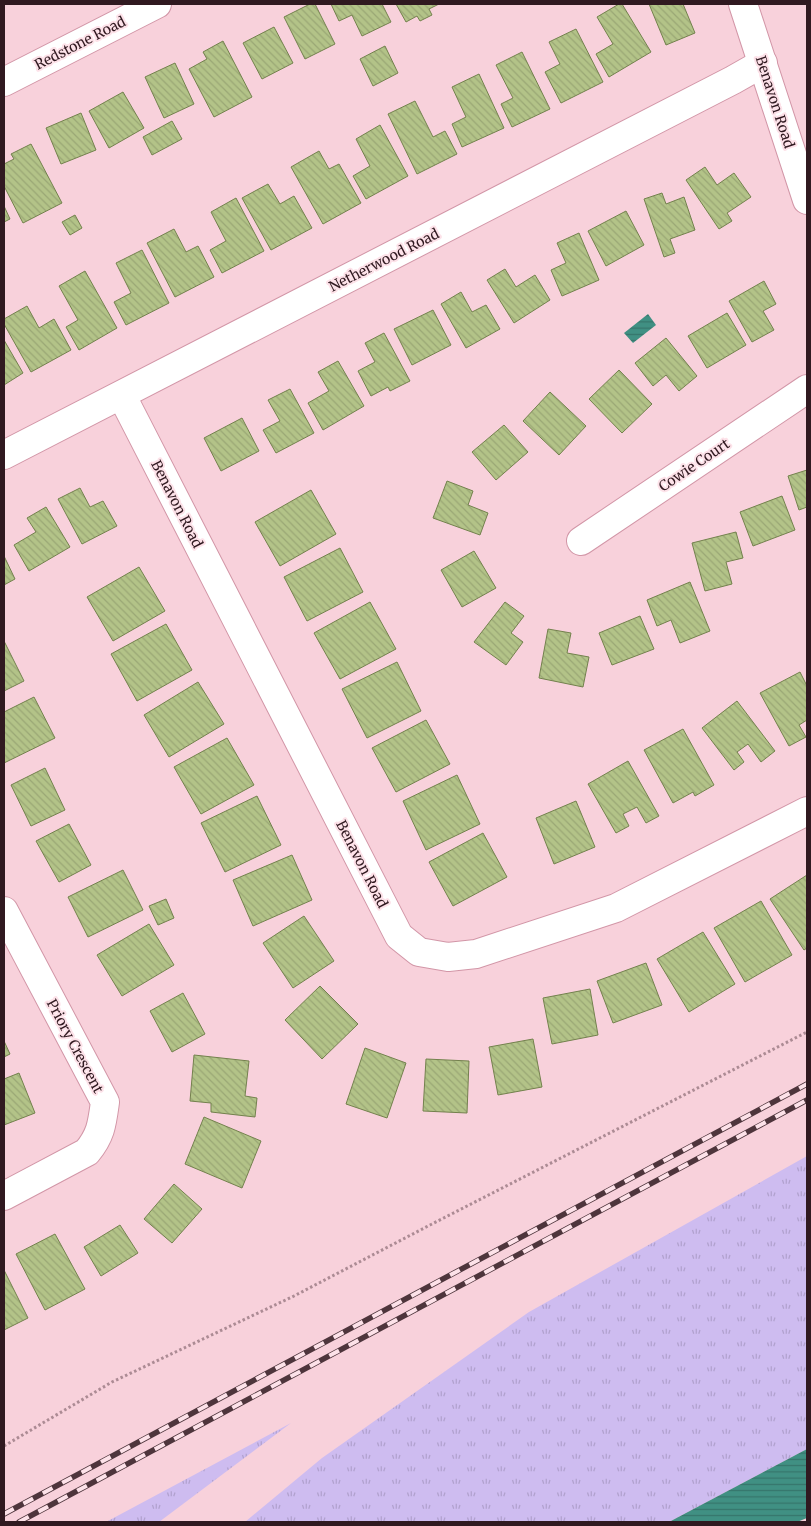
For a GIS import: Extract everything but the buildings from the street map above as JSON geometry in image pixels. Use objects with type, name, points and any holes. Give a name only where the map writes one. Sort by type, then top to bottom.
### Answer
[{"type":"street","name":"Redstone Road","points":[[4,82],[157,4]]},
{"type":"street","name":"Benavon Road","points":[[742,4],[807,200]]},
{"type":"street","name":"Netherwood Road","points":[[4,455],[122,396],[724,85],[763,63]]},
{"type":"street","name":"Cowie Court","points":[[580,540],[807,389]]},
{"type":"street","name":"Benavon Road","points":[[122,396],[399,936],[419,952],[448,957],[476,954],[616,908],[807,811]]},
{"type":"street","name":"Priory Crescent","points":[[4,911],[105,1102],[102,1128],[96,1141],[87,1152],[4,1196]]},
{"type":"path","points":[[4,1446],[112,1382],[294,1296],[807,1032]]},
{"type":"green space","points":[[807,1156],[807,1449],[669,1522],[245,1522],[322,1458],[529,1312]]},
{"type":"green space","points":[[291,1423],[159,1522],[106,1522]]},
{"type":"shaded area","points":[[648,314],[656,325],[633,343],[624,333]]},
{"type":"shaded area","points":[[807,1449],[807,1518],[797,1522],[669,1522]]},
{"type":"railway","points":[[4,1514],[807,1084]]},
{"type":"railway","points":[[19,1522],[807,1100]]}]
